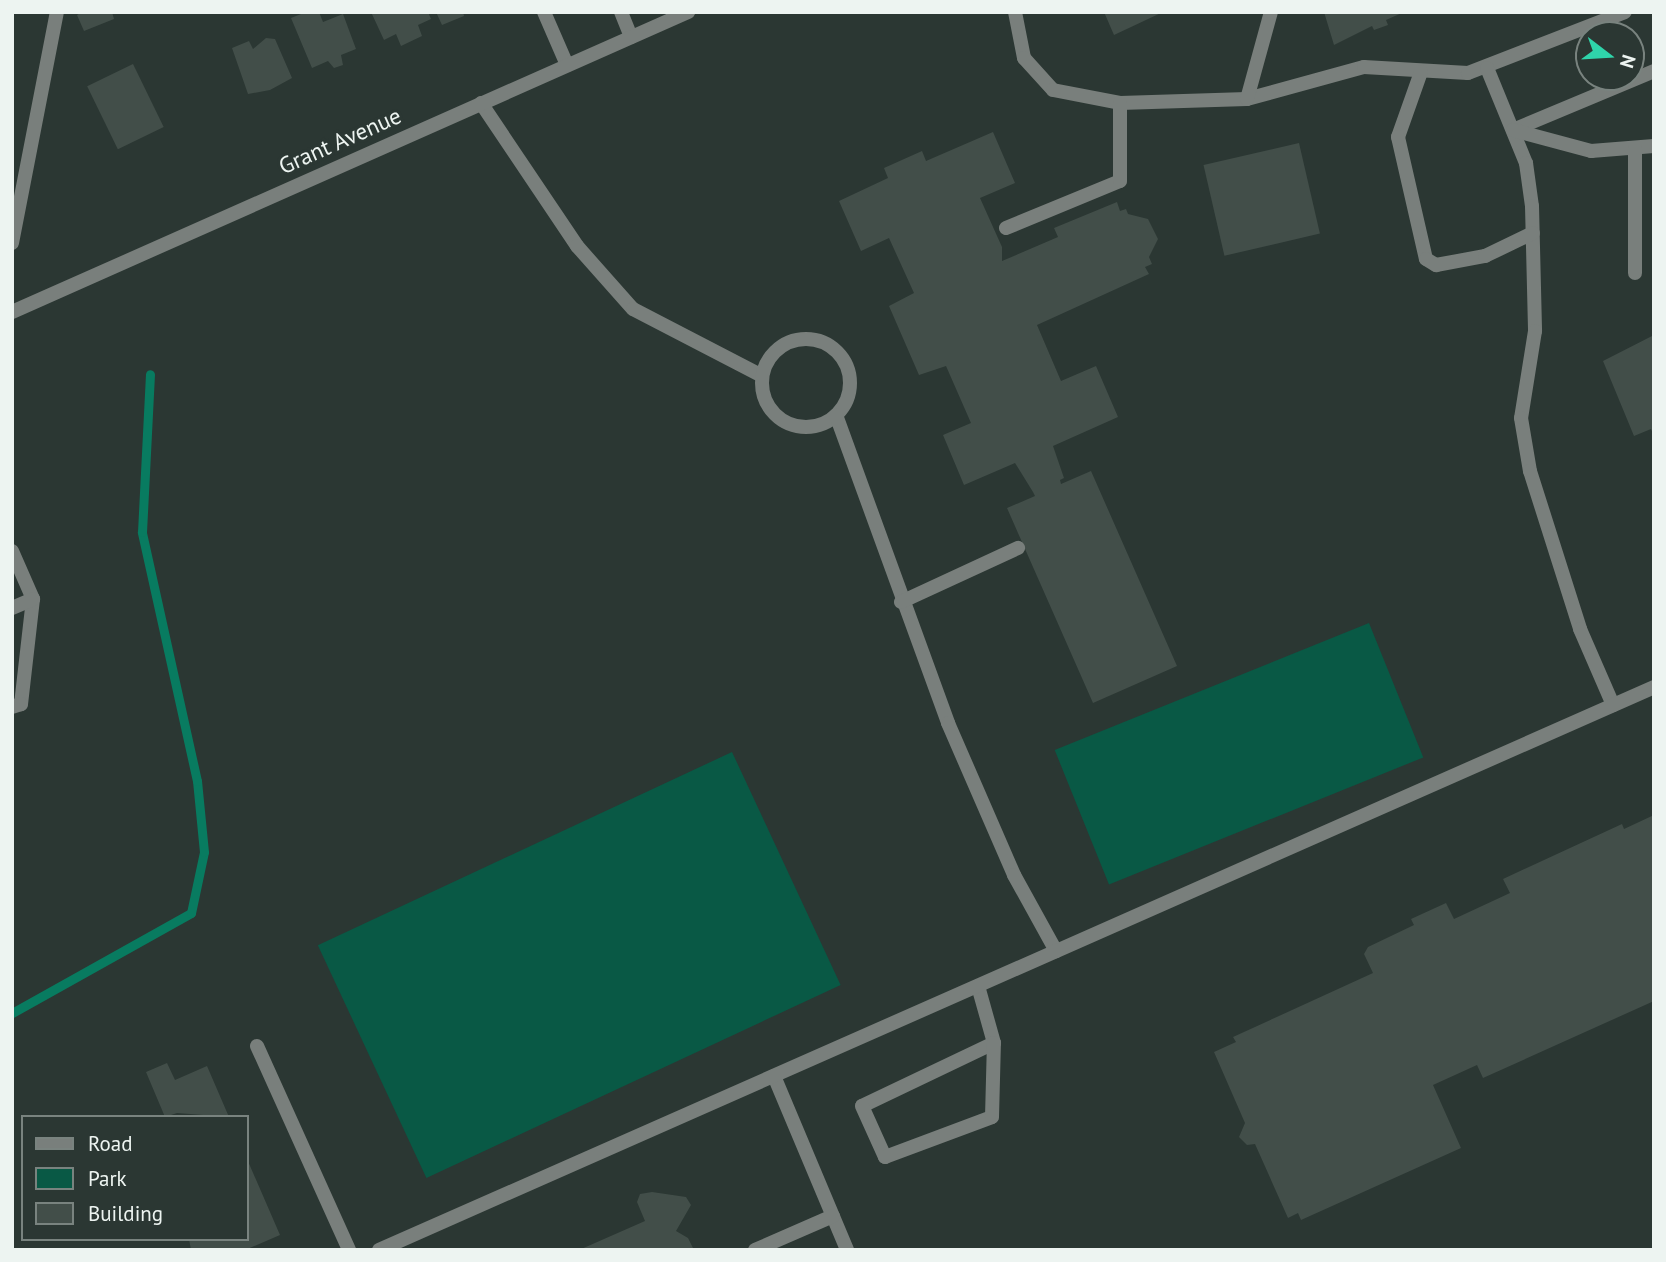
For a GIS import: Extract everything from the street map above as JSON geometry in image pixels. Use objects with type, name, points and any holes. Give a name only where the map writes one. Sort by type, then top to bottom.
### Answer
[{"type":"street","points":[[12,243],[57,12]]},
{"type":"street","points":[[544,12],[568,65]]},
{"type":"street","points":[[621,12],[631,37]]},
{"type":"street","name":"Grant Avenue","points":[[12,312],[688,12]]},
{"type":"street","points":[[1015,12],[1024,58],[1052,90],[1120,103],[1247,99],[1364,67],[1450,75],[1487,68],[1625,12]]},
{"type":"street","points":[[1247,99],[1271,12]]},
{"type":"street","points":[[1487,68],[1526,163],[1534,233],[1535,331],[1521,395],[1521,428],[1552,548],[1613,705]]},
{"type":"street","points":[[1513,130],[1654,71]]},
{"type":"street","points":[[1421,72],[1398,137],[1426,259],[1436,265],[1485,256],[1534,233]]},
{"type":"street","points":[[481,103],[577,246],[633,309],[762,376]]},
{"type":"street","points":[[1006,228],[1120,181],[1120,103]]},
{"type":"street","points":[[1513,130],[1591,151],[1654,146]]},
{"type":"street","points":[[1635,148],[1635,273]]},
{"type":"street","points":[[800,340],[826,344],[845,364],[849,391],[836,415],[812,427],[785,422],[766,403],[762,376],[767,363],[786,344],[800,340]]},
{"type":"street","points":[[836,415],[907,618],[1014,875],[1056,951]]},
{"type":"street","points":[[901,602],[1018,548]]},
{"type":"street","points":[[12,551],[33,598],[21,704],[12,708]]},
{"type":"street","points":[[12,608],[33,598]]},
{"type":"street","points":[[379,1250],[402,1245],[774,1076],[1654,687]]},
{"type":"street","points":[[978,986],[994,1043],[992,1117],[885,1157],[862,1106],[994,1043]]},
{"type":"street","points":[[257,1046],[349,1250]]},
{"type":"street","points":[[774,1076],[847,1250]]},
{"type":"street","points":[[755,1250],[833,1216]]},
{"type":"green space","points":[[1369,623],[1423,757],[1109,884],[1055,750]]},
{"type":"green space","points":[[732,752],[841,985],[426,1178],[318,945]]},
{"type":"building","points":[[82,12],[112,12],[114,19],[84,31],[77,15]]},
{"type":"building","points":[[306,12],[319,12],[323,22],[343,14],[356,49],[341,55],[343,65],[334,68],[328,61],[312,68],[291,18]]},
{"type":"building","points":[[371,12],[428,12],[431,19],[418,25],[422,36],[401,46],[396,34],[384,40]]},
{"type":"building","points":[[436,12],[463,12],[464,16],[442,25]]},
{"type":"building","points":[[1104,12],[1163,12],[1114,35]]},
{"type":"building","points":[[1324,12],[1404,12],[1386,20],[1388,25],[1374,30],[1372,26],[1334,45]]},
{"type":"building","points":[[266,38],[275,39],[292,78],[270,90],[248,94],[232,48],[249,41],[253,49]]},
{"type":"building","points":[[133,64],[164,127],[118,149],[87,86]]},
{"type":"building","points":[[993,132],[1015,183],[980,198],[1002,247],[1002,261],[1058,237],[1054,228],[1117,202],[1120,211],[1126,209],[1128,214],[1148,219],[1158,239],[1149,257],[1152,264],[1145,267],[1149,274],[1037,325],[1061,381],[1096,366],[1118,417],[1053,446],[1064,478],[1060,480],[1061,484],[1091,471],[1177,666],[1093,703],[1007,508],[1035,496],[1033,492],[1015,463],[964,485],[943,435],[971,423],[946,366],[919,375],[889,306],[914,293],[889,238],[861,251],[839,201],[888,178],[884,168],[922,151],[926,161]]},
{"type":"building","points":[[1299,143],[1320,234],[1224,256],[1204,165]]},
{"type":"building","points":[[1654,335],[1654,436],[1651,429],[1634,436],[1603,361]]},
{"type":"building","points":[[1654,815],[1654,1001],[1483,1078],[1477,1065],[1433,1085],[1461,1148],[1301,1220],[1298,1213],[1288,1218],[1255,1144],[1247,1145],[1239,1137],[1245,1123],[1214,1052],[1236,1042],[1233,1037],[1373,973],[1364,954],[1368,947],[1414,925],[1411,919],[1446,903],[1454,919],[1510,893],[1503,879],[1622,824],[1624,829]]},
{"type":"building","points":[[167,1063],[175,1080],[207,1066],[228,1115],[164,1115],[146,1072]]},
{"type":"building","points":[[248,1161],[280,1235],[245,1250],[191,1250],[189,1241],[248,1241]]},
{"type":"building","points":[[652,1192],[686,1197],[691,1205],[676,1231],[688,1238],[694,1250],[579,1250],[645,1221],[637,1202],[640,1194]]},
{"type":"waterway","points":[[12,1013],[191,913],[204,852],[197,781],[142,532],[150,374]]}]
